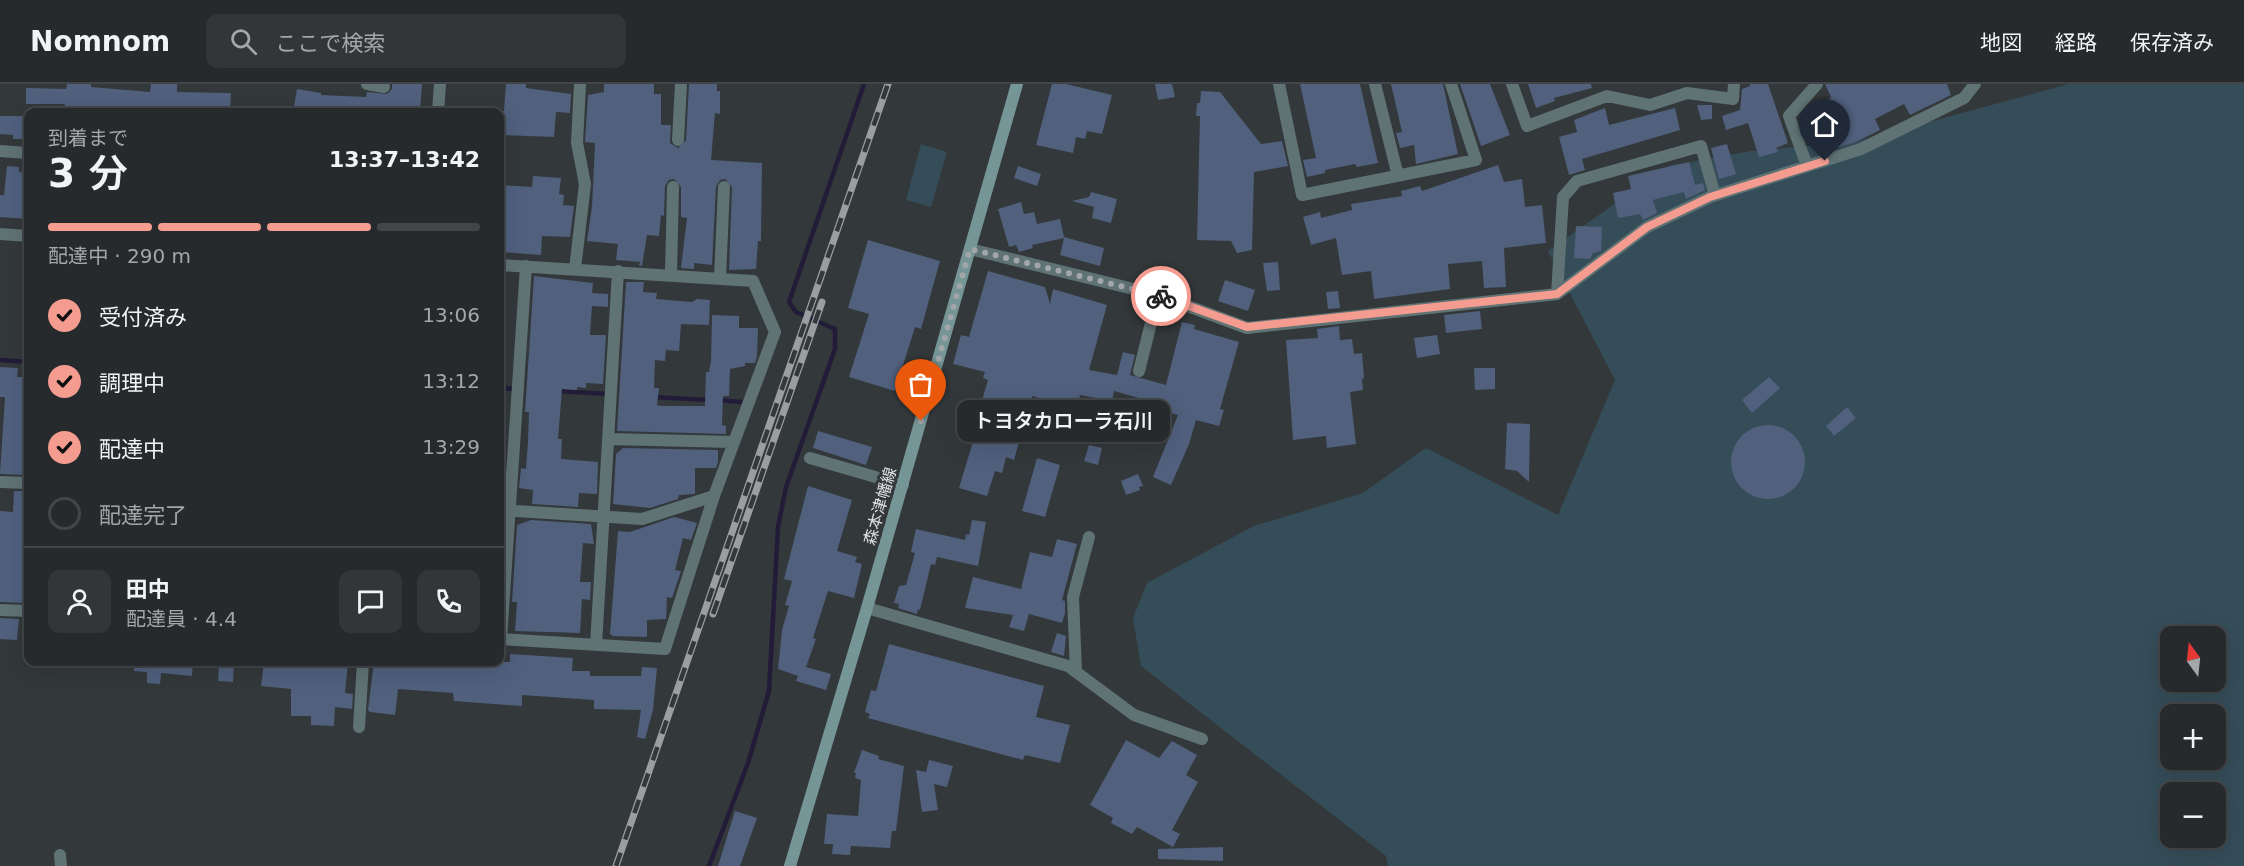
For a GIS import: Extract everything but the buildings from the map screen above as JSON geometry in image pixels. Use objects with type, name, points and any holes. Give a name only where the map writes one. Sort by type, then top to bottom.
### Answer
[{"type":"main road","name":"森本津幡線","points":[[790,866],[903,485],[1017,84]]},
{"type":"street","points":[[367,84],[384,87]]},
{"type":"street","points":[[438,108],[440,84]]},
{"type":"street","points":[[575,269],[585,184],[577,143],[580,84]]},
{"type":"street","points":[[678,140],[681,84]]},
{"type":"street","points":[[1279,84],[1302,195],[1476,160],[1451,84]]},
{"type":"street","points":[[1375,84],[1398,176]]},
{"type":"street","points":[[1512,84],[1527,126],[1607,96],[1650,105],[1687,93],[1733,99],[1734,84]]},
{"type":"street","points":[[1807,166],[1789,116],[1817,84]]},
{"type":"street","points":[[970,249],[1158,295],[1247,327],[1557,294],[1647,227],[1715,195],[1874,143],[1965,98],[1975,84]]},
{"type":"street","points":[[1557,294],[1563,197],[1577,181],[1701,146],[1715,195]]},
{"type":"street","points":[[0,151],[24,153]]},
{"type":"street","points":[[670,274],[673,187]]},
{"type":"street","points":[[720,278],[724,187]]},
{"type":"street","points":[[0,234],[24,236]]},
{"type":"street","points":[[504,265],[753,281],[775,332],[714,496],[665,649],[504,639]]},
{"type":"street","points":[[504,537],[526,266]]},
{"type":"street","points":[[596,645],[618,271]]},
{"type":"street","points":[[1139,371],[1158,295]]},
{"type":"street","points":[[609,439],[733,442]]},
{"type":"street","points":[[810,458],[903,485]]},
{"type":"street","points":[[0,482],[24,483]]},
{"type":"street","points":[[505,511],[642,519],[714,496]]},
{"type":"street","points":[[1076,672],[1073,597],[1089,537]]},
{"type":"street","points":[[867,608],[1068,666],[1134,715],[1202,740]]},
{"type":"street","points":[[0,610],[24,611]]},
{"type":"street","points":[[358,727],[363,666]]},
{"type":"shaded area","points":[[2069,84],[2244,84],[2244,866],[1388,866],[1386,856],[1141,666],[1133,618],[1147,583],[1254,526],[1363,493],[1426,448],[1558,515],[1615,380],[1548,251],[1668,166],[1751,151],[1859,141]]},
{"type":"shaded area","points":[[921,144],[947,152],[931,207],[906,200]]},
{"type":"waterway","points":[[709,866],[748,763],[769,691],[778,527],[786,487],[835,349],[835,329],[796,312],[789,302],[864,84]]},
{"type":"waterway","points":[[0,360],[24,362]]},
{"type":"waterway","points":[[504,388],[516,389]]},
{"type":"waterway","points":[[557,391],[608,394]]},
{"type":"waterway","points":[[652,397],[710,400]]},
{"type":"waterway","points":[[718,400],[742,402]]},
{"type":"railway","points":[[616,866],[888,84]]},
{"type":"railway","points":[[713,614],[822,302]]},
{"type":"way so far","points":[[921,421],[970,249],[1161,296]]},
{"type":"place","name":"トヨタカローラ石川","points":[[921,421]]},
{"type":"route","points":[[1161,296],[1247,327],[1557,294],[1647,227],[1710,197],[1825,161]]}]
